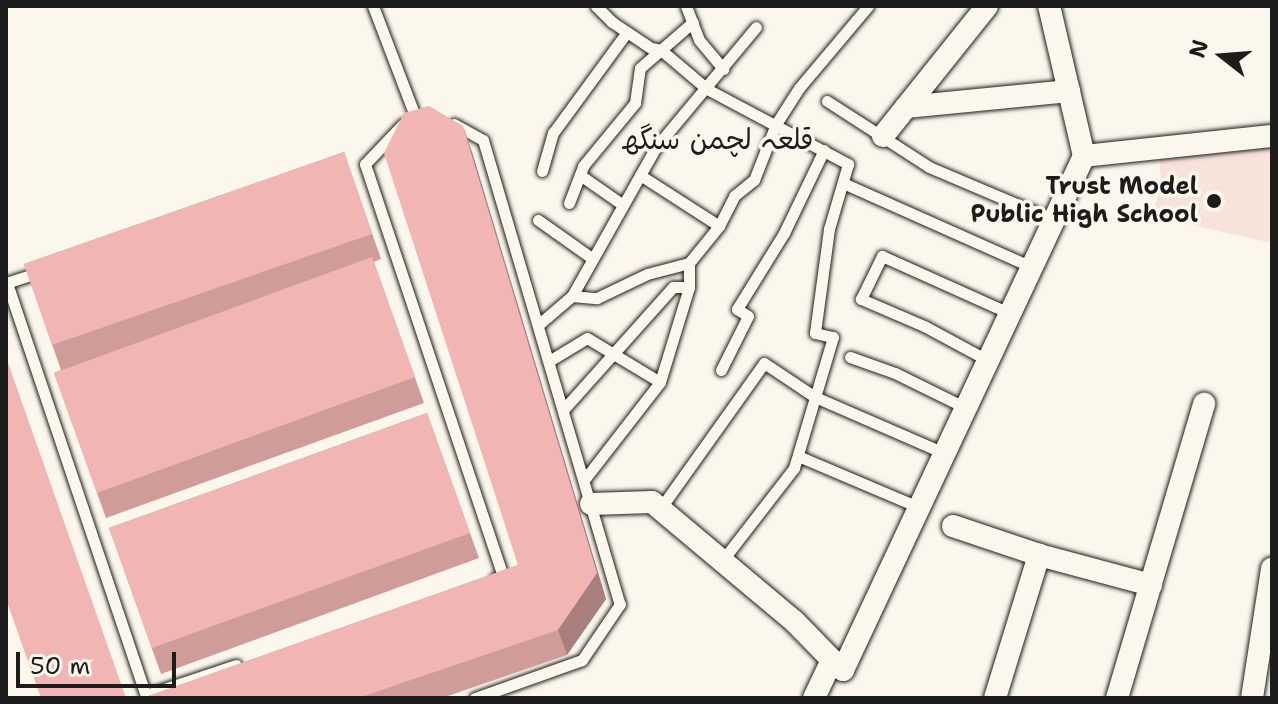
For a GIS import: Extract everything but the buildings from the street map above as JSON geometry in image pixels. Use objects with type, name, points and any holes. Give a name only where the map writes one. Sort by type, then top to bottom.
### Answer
[{"type":"street","points":[[883,136],[987,6]]},
{"type":"street","points":[[591,504],[652,502],[721,563],[794,621],[843,670],[1084,156],[1049,6]]},
{"type":"street","points":[[906,107],[1069,91]]},
{"type":"street","points":[[1084,156],[1272,136]]},
{"type":"street","points":[[1117,698],[1204,404]]},
{"type":"street","points":[[953,526],[1039,555],[1151,585]]},
{"type":"street","points":[[995,698],[1039,555]]},
{"type":"street","points":[[1252,698],[1269,611],[1272,569]]},
{"type":"street","points":[[814,698],[832,660]]},
{"type":"lane","points":[[373,6],[429,119]]},
{"type":"lane","points":[[596,6],[627,32],[651,48],[661,50],[707,89],[848,164],[829,229],[815,333],[833,337],[798,456],[794,468],[721,563]]},
{"type":"lane","points":[[686,6],[699,40],[723,69]]},
{"type":"lane","points":[[572,296],[597,298],[647,274],[689,263],[719,226],[734,196],[754,180],[776,124],[799,88],[868,6]]},
{"type":"lane","points":[[569,203],[583,166],[635,103],[640,68],[693,22]]},
{"type":"lane","points":[[538,325],[572,296],[656,147],[756,27]]},
{"type":"lane","points":[[542,171],[553,133],[627,32]]},
{"type":"lane","points":[[827,101],[929,167],[1056,221]]},
{"type":"lane","points":[[350,168],[365,164],[402,124],[429,119],[483,140],[620,604],[582,660],[475,698]]},
{"type":"lane","points":[[721,370],[748,316],[737,309],[784,233],[824,150]]},
{"type":"lane","points":[[365,164],[503,576],[488,581]]},
{"type":"lane","points":[[580,175],[623,205]]},
{"type":"lane","points":[[640,175],[719,226]]},
{"type":"lane","points":[[843,183],[1034,268]]},
{"type":"lane","points":[[538,220],[593,259]]},
{"type":"lane","points":[[989,361],[924,326],[861,299],[882,256],[1012,314]]},
{"type":"lane","points":[[584,480],[660,382],[689,287],[689,263]]},
{"type":"lane","points":[[52,268],[7,283],[146,695],[250,661]]},
{"type":"lane","points":[[563,410],[673,287],[689,287]]},
{"type":"lane","points":[[549,361],[587,338],[660,382]]},
{"type":"lane","points":[[850,357],[895,373],[966,408]]},
{"type":"lane","points":[[660,509],[764,363],[815,397],[944,453]]},
{"type":"lane","points":[[798,456],[918,507]]},
{"type":"shaded area","name":"Trust Model Public High School","points":[[1272,139],[1272,243],[1152,216],[1161,185],[1159,148]]},
{"type":"place","name":"Trust Model Public High School","points":[[1214,201]]},
{"type":"district","name":"قلعہ لچمن سنگھ","points":[[717,139]]}]
